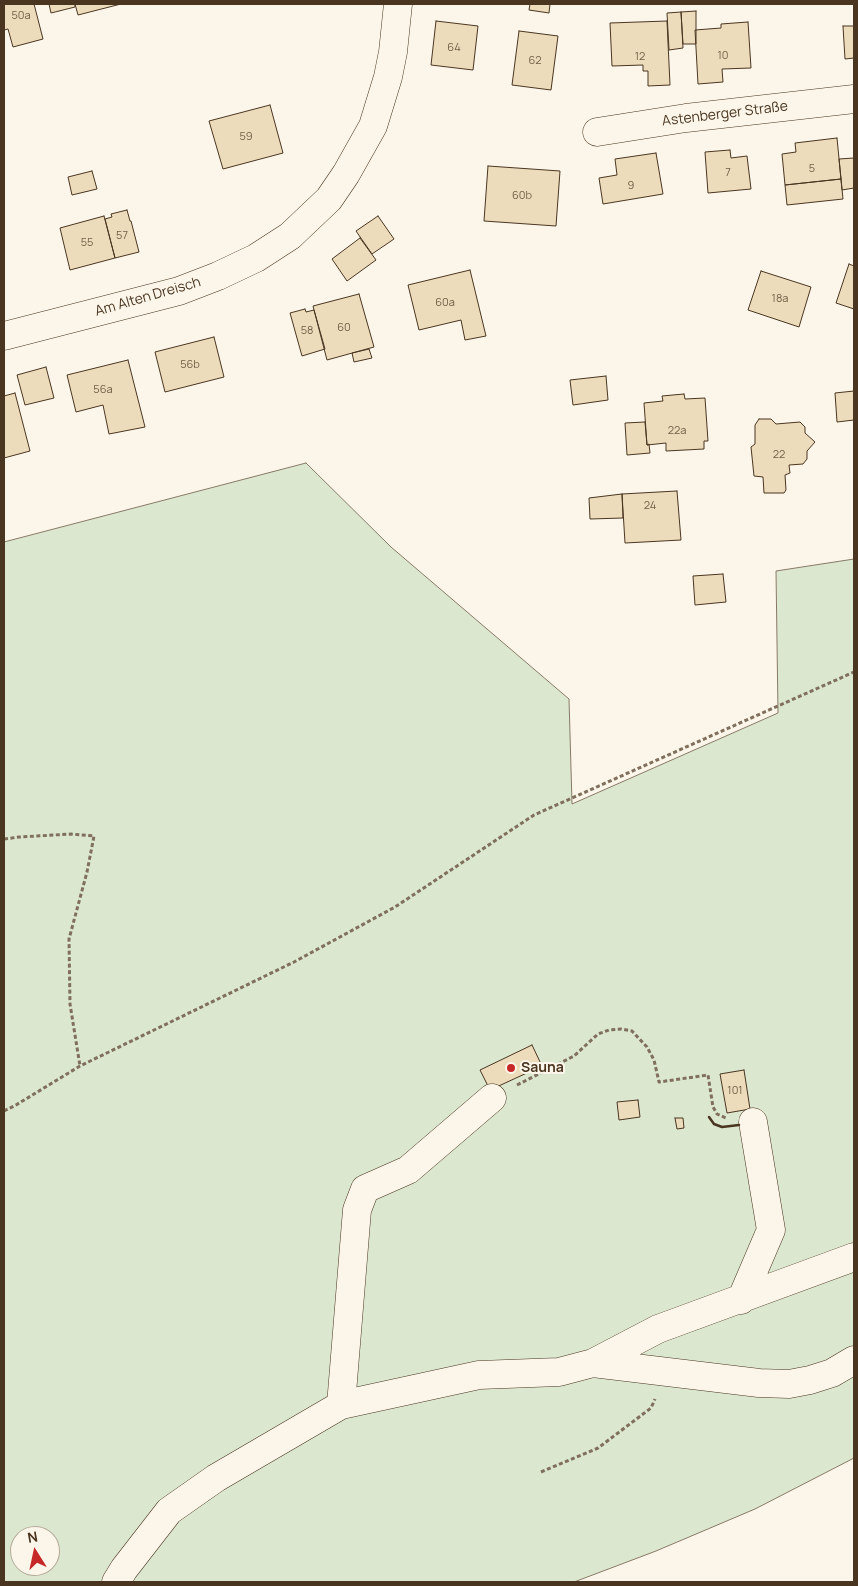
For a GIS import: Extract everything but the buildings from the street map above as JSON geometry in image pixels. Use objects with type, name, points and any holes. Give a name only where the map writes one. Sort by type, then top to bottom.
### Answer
[{"type":"street","name":"Am Alten Dreisch","points":[[4,336],[179,291],[218,276],[256,258],[290,236],[329,198],[346,174],[373,126],[386,85],[393,52],[398,4]]},
{"type":"street","name":"Astenberger Straße","points":[[597,132],[686,118],[854,100]]},
{"type":"street","points":[[341,1405],[358,1210],[365,1189],[408,1170],[492,1098]]},
{"type":"street","points":[[741,1300],[771,1230],[753,1122]]},
{"type":"street","points":[[116,1582],[169,1511],[216,1478],[341,1405],[479,1375],[559,1372],[593,1363],[658,1329],[854,1257]]},
{"type":"street","points":[[593,1363],[758,1383],[789,1384],[832,1373],[854,1360]]},
{"type":"path","points":[[4,1111],[80,1066],[294,962],[395,907],[534,814],[854,672]]},
{"type":"path","points":[[4,839],[71,834],[94,836],[88,872],[69,939],[70,1004],[80,1066]]},
{"type":"path","points":[[492,1098],[574,1056],[598,1034],[621,1029],[632,1031],[648,1047],[654,1060],[659,1082],[708,1075],[713,1107],[718,1114],[722,1118],[753,1122]]},
{"type":"path","points":[[541,1472],[598,1448],[651,1408],[656,1399],[655,1389],[651,1378],[640,1369]]},
{"type":"green space","points":[[306,463],[391,547],[569,699],[572,804],[778,713],[776,571],[854,559],[854,1458],[755,1509],[656,1551],[574,1582],[4,1582],[4,542]]},
{"type":"wall","points":[[709,1117],[714,1124],[722,1127],[739,1125]]},
{"type":"place","name":"Sauna","points":[[511,1068]]}]
